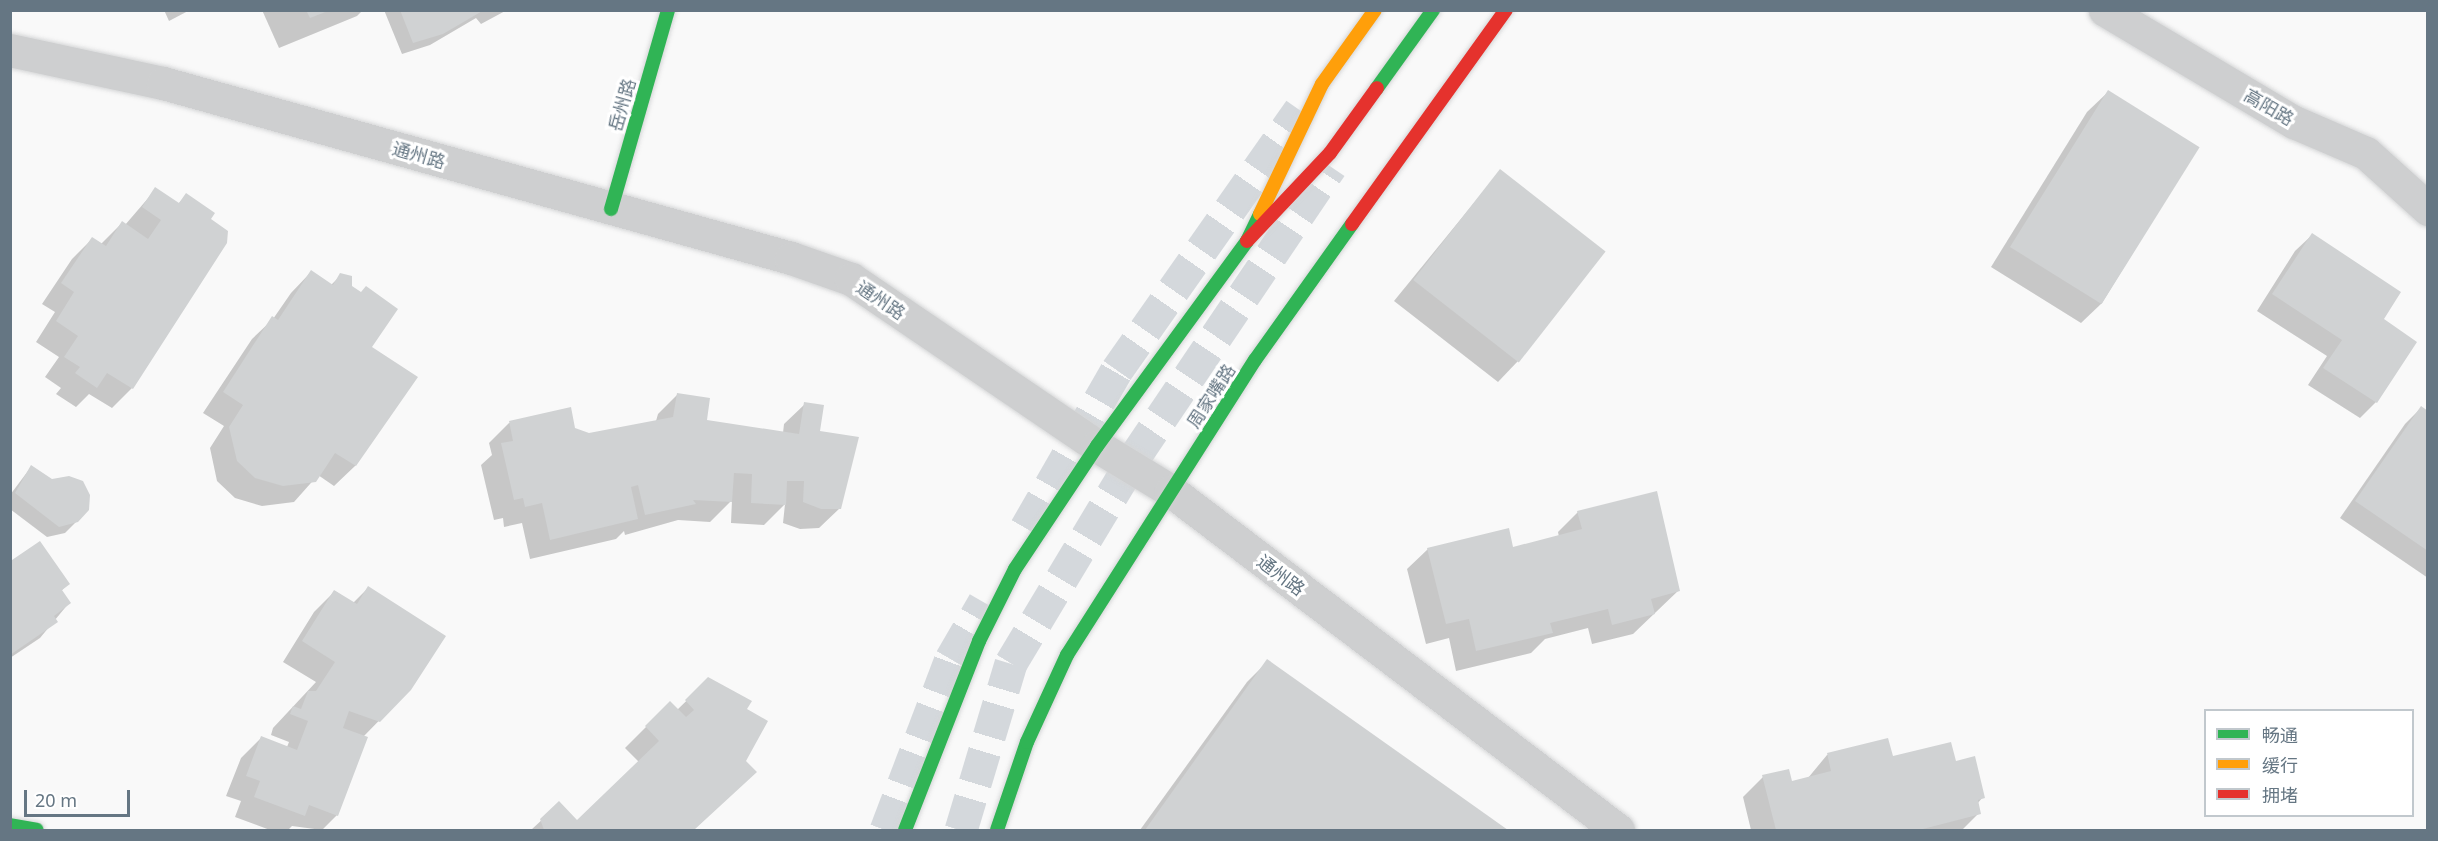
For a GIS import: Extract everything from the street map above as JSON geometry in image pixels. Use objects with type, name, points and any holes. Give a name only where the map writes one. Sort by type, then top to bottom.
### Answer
[{"type":"main road","name":"岳州路","points":[[611,209],[668,10]]},
{"type":"main road","points":[[1247,241],[1322,84],[1375,10]]},
{"type":"main road","points":[[905,831],[979,641],[1015,569],[1097,446],[1247,241],[1330,153],[1433,10]]},
{"type":"main road","name":"周家嘴路","points":[[997,831],[1027,742],[1067,655],[1262,350],[1506,10]]},
{"type":"main road","points":[[10,825],[38,831]]},
{"type":"street","name":"高阳路","points":[[2105,10],[2294,122],[2366,153],[2427,208]]},
{"type":"street","name":"通州路","points":[[10,50],[163,83],[791,258],[851,279],[1097,446],[1171,491],[1618,831]]},
{"type":"building","points":[[306,10],[328,10],[328,11],[310,18]]},
{"type":"building","points":[[400,10],[484,10],[443,34],[413,43]]},
{"type":"building","points":[[2108,90],[2200,147],[2102,304],[2010,247]]},
{"type":"building","points":[[1500,169],[1606,251],[1519,363],[1413,280]]},
{"type":"building","points":[[155,187],[179,203],[186,193],[215,213],[211,219],[228,231],[227,243],[133,389],[107,373],[97,388],[75,373],[80,367],[64,357],[78,336],[56,321],[74,292],[61,283],[92,237],[106,246],[122,221],[148,239],[161,220],[142,207]]},
{"type":"building","points":[[2312,233],[2401,292],[2384,319],[2417,342],[2377,403],[2323,368],[2342,340],[2272,294]]},
{"type":"building","points":[[311,270],[333,285],[340,273],[352,276],[352,286],[361,292],[366,286],[398,309],[372,347],[418,377],[356,466],[335,453],[316,482],[283,486],[255,478],[237,461],[229,427],[243,405],[223,392],[272,316],[278,320]]},
{"type":"building","points":[[677,393],[710,398],[707,420],[799,434],[804,402],[824,405],[820,431],[859,437],[841,509],[821,509],[803,502],[804,481],[787,481],[786,505],[751,503],[752,474],[734,473],[732,502],[693,500],[696,504],[645,515],[638,485],[631,487],[638,519],[550,540],[542,503],[525,507],[523,498],[514,500],[501,443],[513,441],[509,421],[571,407],[575,428],[589,433],[673,417]]},
{"type":"building","points":[[2421,406],[2428,411],[2428,551],[2355,501]]},
{"type":"building","points":[[31,465],[52,479],[69,476],[83,481],[90,495],[89,510],[78,522],[59,527],[15,493]]},
{"type":"building","points":[[1657,491],[1680,591],[1651,599],[1655,614],[1612,625],[1608,609],[1550,623],[1553,633],[1476,651],[1469,619],[1446,624],[1427,548],[1509,528],[1513,547],[1582,529],[1577,511]]},
{"type":"building","points":[[40,541],[70,584],[62,590],[71,603],[54,616],[58,622],[10,655],[10,557],[12,560]]},
{"type":"building","points":[[368,586],[446,636],[411,690],[380,722],[349,711],[343,728],[368,737],[338,816],[309,805],[305,816],[254,797],[260,781],[246,776],[261,736],[297,750],[308,721],[290,714],[293,706],[301,709],[308,691],[316,691],[335,662],[302,641],[334,590],[357,604]]},
{"type":"building","points":[[1267,659],[1508,830],[1145,830]]},
{"type":"building","points":[[708,677],[752,701],[747,709],[768,721],[746,761],[757,772],[694,830],[544,830],[540,819],[559,801],[577,820],[659,741],[645,726],[670,701],[686,717],[694,710],[685,700]]},
{"type":"building","points":[[1888,738],[1893,756],[1951,742],[1956,761],[1975,756],[1985,798],[1978,800],[1981,814],[1919,830],[1776,830],[1762,775],[1789,769],[1792,781],[1831,771],[1827,753]]},
{"type":"tunnel","points":[[1026,528],[1117,370],[1300,110]]},
{"type":"tunnel","points":[[961,830],[1011,663],[1134,458],[1331,166]]},
{"type":"tunnel","points":[[886,830],[951,659],[984,602]]},
{"type":"traffic: fast","points":[[611,209],[668,10]]},
{"type":"traffic: fast","points":[[1377,88],[1433,10]]},
{"type":"traffic: fast","points":[[905,830],[979,641],[1015,569],[1097,446],[1247,241],[1260,214]]},
{"type":"traffic: fast","points":[[997,830],[1027,742],[1067,655],[1255,360],[1352,224]]},
{"type":"traffic: fast","points":[[10,825],[37,830]]},
{"type":"traffic: slow","points":[[1260,214],[1322,84],[1375,10]]},
{"type":"traffic: jam","points":[[1352,224],[1506,10]]},
{"type":"traffic: jam","points":[[1247,241],[1330,153],[1377,88]]}]
